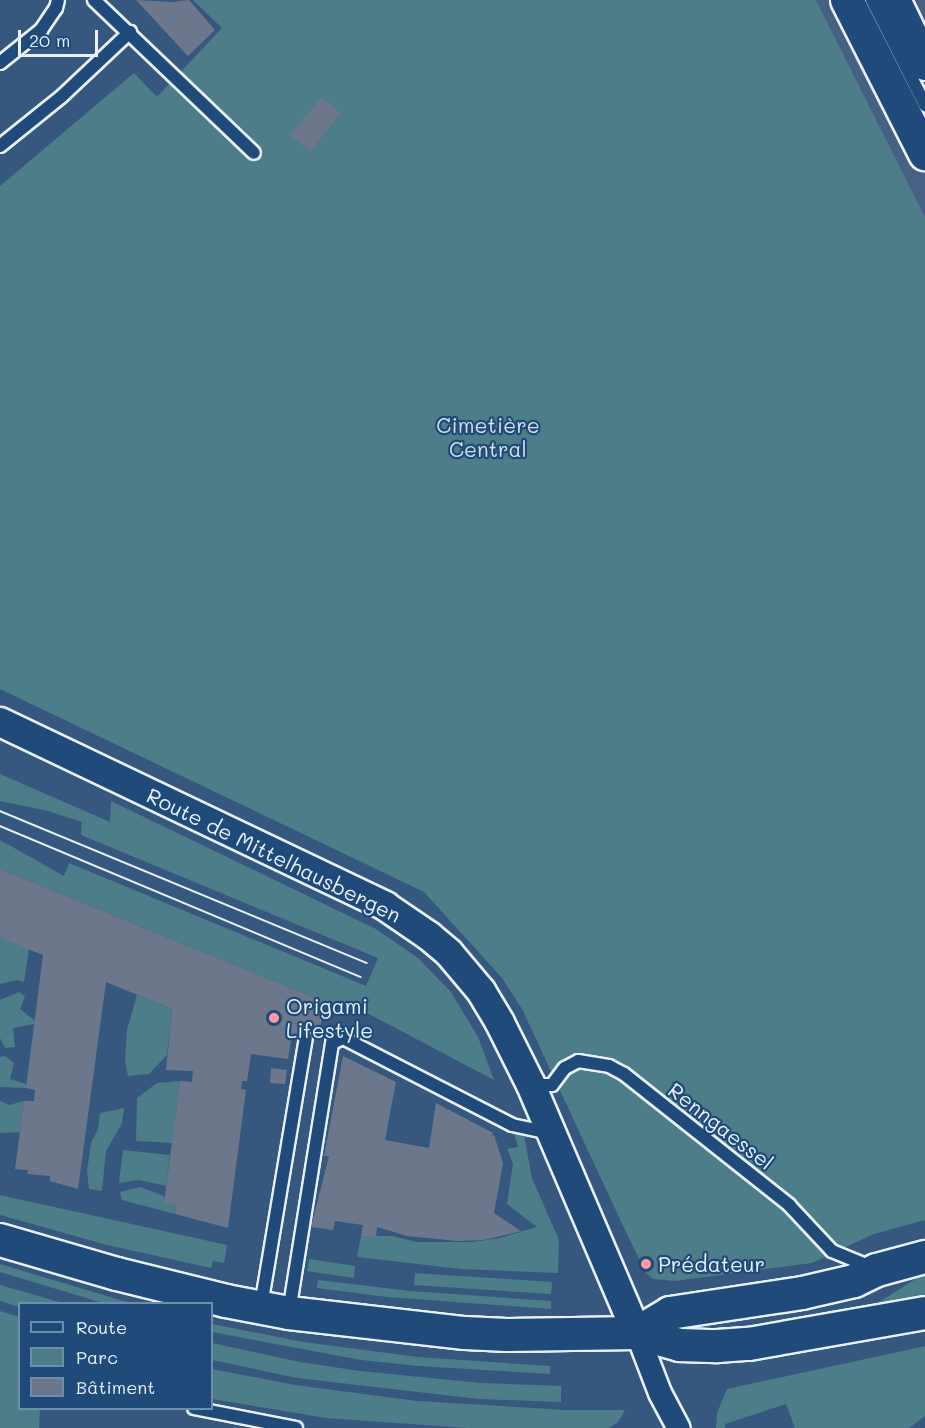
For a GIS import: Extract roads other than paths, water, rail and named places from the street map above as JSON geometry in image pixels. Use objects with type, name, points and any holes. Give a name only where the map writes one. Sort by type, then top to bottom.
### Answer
[{"type":"main road","points":[[847,0],[925,154]]},
{"type":"main road","points":[[894,0],[925,64]]},
{"type":"main road","points":[[0,1240],[161,1285],[275,1310],[486,1334],[637,1333],[680,1346],[717,1346],[749,1344],[925,1313]]},
{"type":"main road","points":[[637,1333],[670,1313],[802,1293],[854,1281],[878,1270],[925,1257]]},
{"type":"street","name":"Route de Mittelhausbergen","points":[[0,722],[361,894],[404,918],[429,936],[467,971],[500,1023],[531,1085],[637,1333]]},
{"type":"street","points":[[637,1333],[660,1393],[678,1428]]},
{"type":"lane","points":[[0,63],[41,30],[56,8],[58,0]]},
{"type":"lane","points":[[94,0],[254,153]]},
{"type":"lane","points":[[872,0],[925,105]]},
{"type":"lane","points":[[0,146],[61,97],[130,32]]},
{"type":"lane","points":[[275,1310],[306,1038]]},
{"type":"lane","points":[[275,1310],[332,1043],[343,1038],[512,1125],[550,1133]]},
{"type":"lane","name":"Renngaessel","points":[[531,1085],[552,1085],[565,1068],[578,1061],[609,1066],[624,1074],[789,1205],[832,1251],[878,1270]]},
{"type":"lane","points":[[204,1410],[296,1428]]},
{"type":"tram line","points":[[0,811],[367,963]]},
{"type":"tram line","points":[[0,826],[361,977]]},
{"type":"place","name":"Origami Lifestyle","points":[[274,1018]]},
{"type":"place","name":"Prédateur","points":[[646,1264]]},
{"type":"park label","name":"Cimetière Central","points":[[488,437]]}]
